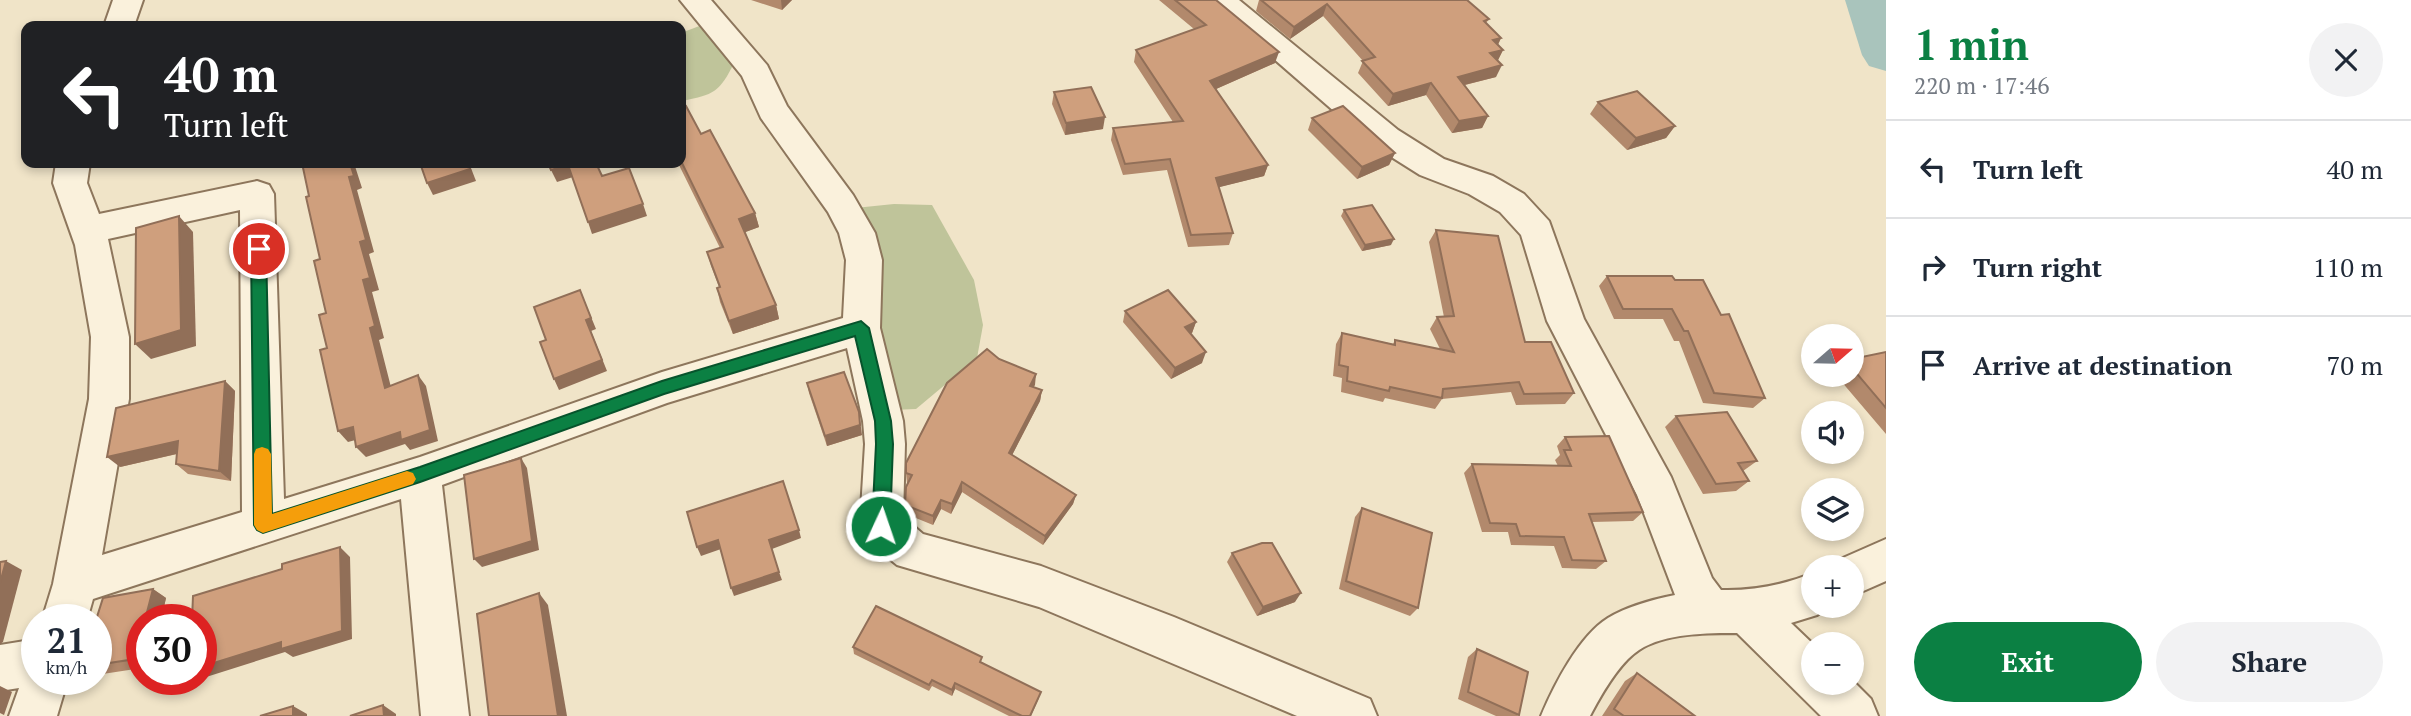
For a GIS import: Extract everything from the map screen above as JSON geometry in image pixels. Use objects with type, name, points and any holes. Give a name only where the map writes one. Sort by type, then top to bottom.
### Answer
[{"type":"street","points":[[121,21],[128,0]]},
{"type":"street","points":[[695,0],[756,72],[772,110],[841,204],[857,233],[864,260],[861,328],[883,421],[885,444],[881,526],[912,551],[1041,587],[1158,633],[1353,716]]},
{"type":"street","points":[[1221,0],[1386,138],[1432,167],[1481,185],[1512,203],[1537,230],[1566,321],[1656,490],[1695,591],[1728,612],[1801,667]]},
{"type":"street","points":[[70,602],[109,399],[110,337],[93,245],[70,183],[72,168]]},
{"type":"street","points":[[87,230],[257,194],[263,525]]},
{"type":"street","points":[[70,602],[263,525],[420,475],[662,388],[861,328]]},
{"type":"street","points":[[420,475],[445,716]]},
{"type":"street","points":[[1864,570],[1886,559]]},
{"type":"street","points":[[1565,716],[1587,673],[1623,634],[1662,619],[1801,600]]},
{"type":"street","points":[[0,668],[21,665]]},
{"type":"street","points":[[33,716],[40,695]]},
{"type":"street","points":[[1833,695],[1854,716]]},
{"type":"green space","points":[[702,25],[735,61],[715,90],[686,100],[686,31]]},
{"type":"green space","points":[[894,204],[932,205],[974,280],[983,325],[977,358],[916,409],[892,410],[855,208]]},
{"type":"building","points":[[1175,0],[1216,0],[1279,52],[1210,81],[1268,165],[1216,178],[1233,233],[1191,235],[1170,159],[1125,164],[1113,128],[1183,121],[1136,50],[1206,25]]},
{"type":"building","points":[[1261,0],[1467,0],[1489,19],[1484,21],[1501,38],[1493,40],[1503,50],[1490,53],[1502,65],[1458,77],[1488,116],[1459,121],[1431,83],[1393,94],[1362,61],[1375,57],[1327,4],[1294,27]]},
{"type":"building","points":[[1091,87],[1105,117],[1066,123],[1054,92]]},
{"type":"building","points":[[1637,91],[1675,126],[1636,138],[1598,102]]},
{"type":"building","points":[[686,106],[701,134],[710,130],[755,213],[739,219],[776,305],[729,321],[707,252],[723,247],[684,168]]},
{"type":"building","points":[[1343,106],[1395,153],[1362,167],[1312,118]]},
{"type":"building","points":[[303,168],[352,168],[354,176],[349,177],[366,240],[360,242],[370,278],[363,280],[375,326],[370,328],[385,388],[418,375],[430,430],[401,440],[400,432],[356,447],[353,427],[338,431],[320,350],[327,348],[319,315],[326,313],[314,261],[320,259],[306,197],[309,196]]},
{"type":"building","points":[[422,168],[470,168],[470,169],[427,183]]},
{"type":"building","points":[[569,168],[598,168],[602,176],[629,168],[643,204],[588,222]]},
{"type":"building","points":[[1372,205],[1394,239],[1365,245],[1344,210]]},
{"type":"building","points":[[179,216],[181,330],[135,344],[136,228]]},
{"type":"building","points":[[1436,230],[1498,236],[1525,342],[1551,342],[1574,393],[1524,394],[1519,382],[1443,389],[1442,398],[1390,387],[1389,391],[1347,381],[1348,367],[1339,365],[1342,333],[1395,345],[1395,340],[1454,352],[1437,317],[1454,316]]},
{"type":"building","points":[[1607,276],[1672,276],[1675,280],[1703,280],[1721,315],[1729,314],[1765,398],[1714,393],[1688,331],[1684,331],[1672,309],[1623,309]]},
{"type":"building","points":[[580,290],[591,318],[586,320],[602,360],[554,379],[540,342],[546,340],[534,307]]},
{"type":"building","points":[[1168,290],[1196,322],[1185,327],[1206,352],[1175,368],[1125,311]]},
{"type":"building","points":[[987,349],[999,359],[1036,374],[1030,386],[1042,390],[1009,453],[1076,495],[1045,536],[962,482],[952,504],[941,500],[933,516],[905,505],[906,487],[912,475],[906,473],[906,463],[947,383]]},
{"type":"building","points":[[1886,352],[1886,408],[1864,382],[1864,357]]},
{"type":"building","points":[[844,372],[859,412],[860,425],[825,436],[807,383]]},
{"type":"building","points":[[225,381],[219,471],[176,464],[178,441],[107,457],[116,408]]},
{"type":"building","points":[[1727,412],[1757,461],[1738,463],[1749,481],[1716,484],[1676,416]]},
{"type":"building","points":[[1609,436],[1643,512],[1589,514],[1606,561],[1572,560],[1564,537],[1520,536],[1516,524],[1490,523],[1472,464],[1571,466],[1564,450],[1571,450],[1565,437]]},
{"type":"building","points":[[521,458],[532,541],[474,559],[464,475]]},
{"type":"building","points":[[783,481],[799,530],[769,540],[779,572],[731,588],[718,540],[697,547],[687,512]]},
{"type":"building","points":[[1362,508],[1432,533],[1418,608],[1346,581]]},
{"type":"building","points":[[1262,543],[1272,543],[1301,593],[1263,607],[1232,553]]},
{"type":"building","points":[[340,547],[342,631],[281,649],[281,642],[217,662],[217,604],[193,604],[193,596],[282,569],[282,564]]},
{"type":"building","points":[[6,561],[0,583],[0,562]]},
{"type":"building","points":[[153,589],[149,604],[126,604],[126,660],[112,663],[112,604],[101,604],[103,598]]},
{"type":"building","points":[[539,593],[558,716],[489,716],[477,614]]},
{"type":"building","points":[[876,606],[982,657],[980,662],[1041,692],[1030,716],[1022,716],[955,683],[952,690],[932,680],[929,685],[853,647]]},
{"type":"building","points":[[1477,649],[1528,672],[1519,715],[1468,692]]},
{"type":"building","points":[[1637,673],[1695,716],[1624,716],[1614,709]]},
{"type":"building","points":[[383,705],[384,716],[350,716]]},
{"type":"building","points":[[293,706],[293,716],[260,716]]},
{"type":"waterway","points":[[1868,0],[1886,55]]},
{"type":"slow traffic","points":[[262,454],[263,525],[407,479]]},
{"type":"route","points":[[259,249],[263,525],[420,475],[662,388],[861,328],[883,421],[885,444],[881,526]]}]
